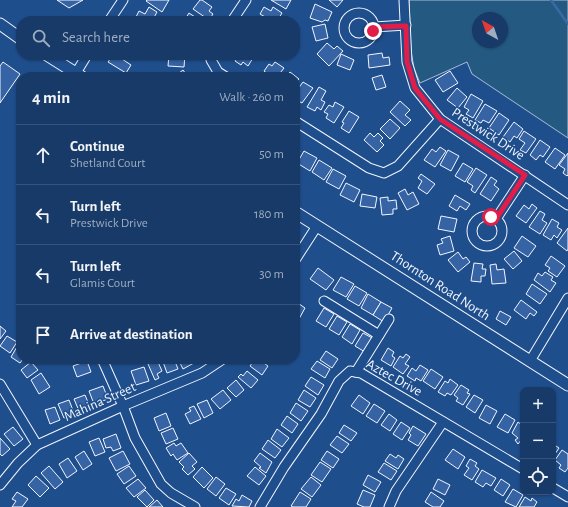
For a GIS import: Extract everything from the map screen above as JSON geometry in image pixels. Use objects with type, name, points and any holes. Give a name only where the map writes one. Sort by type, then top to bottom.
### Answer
[{"type":"main road","points":[[1,28],[16,36]]},
{"type":"main road","points":[[55,60],[74,72]]},
{"type":"main road","name":"Thornton Road North","points":[[300,215],[568,385]]},
{"type":"street","points":[[112,16],[123,0]]},
{"type":"street","points":[[235,16],[246,0]]},
{"type":"street","name":"Prestwick Drive","points":[[404,0],[407,62],[415,88],[440,119],[568,205]]},
{"type":"street","points":[[374,27],[406,26]]},
{"type":"street","points":[[80,72],[85,60]]},
{"type":"street","points":[[211,60],[218,72]]},
{"type":"street","points":[[300,124],[369,168],[384,173],[398,166],[440,119]]},
{"type":"street","points":[[496,219],[525,175]]},
{"type":"street","points":[[300,252],[317,226]]},
{"type":"street","points":[[530,361],[568,298]]},
{"type":"street","points":[[324,301],[379,335]]},
{"type":"street","points":[[356,372],[389,319]]},
{"type":"street","points":[[104,364],[123,406],[135,438],[161,484],[171,493],[195,507]]},
{"type":"street","name":"Mahina Street","points":[[0,485],[18,462],[37,445],[123,406],[202,373],[216,364]]},
{"type":"street","name":"Aztec Drive","points":[[260,507],[284,467],[322,414],[338,381],[350,371],[361,373],[520,467]]},
{"type":"street","points":[[0,384],[37,445]]},
{"type":"street","points":[[389,507],[396,491],[443,422]]},
{"type":"street","points":[[556,490],[568,497]]},
{"type":"shaded area","points":[[409,0],[568,0],[568,138],[472,74],[467,62],[420,83],[414,68],[411,51]]},
{"type":"building","points":[[57,0],[83,0],[69,8]]},
{"type":"building","points":[[169,0],[162,12],[146,1]]},
{"type":"building","points":[[200,0],[202,0],[212,7],[209,11],[213,14],[212,16],[203,16],[193,9]]},
{"type":"building","points":[[271,0],[291,0],[286,9]]},
{"type":"building","points":[[329,0],[343,0],[337,7]]},
{"type":"building","points":[[315,4],[332,12],[328,21],[325,20],[322,22],[310,18]]},
{"type":"building","points":[[149,7],[157,12],[155,16],[136,16],[139,11],[145,14]]},
{"type":"building","points":[[264,7],[271,11],[273,7],[282,13],[280,16],[263,16],[260,14]]},
{"type":"building","points":[[325,24],[328,38],[316,41],[312,27]]},
{"type":"building","points":[[327,43],[334,49],[337,46],[343,51],[329,66],[317,54]]},
{"type":"building","points":[[382,53],[383,58],[389,57],[390,65],[369,68],[368,55]]},
{"type":"building","points":[[341,54],[354,60],[350,70],[337,65]]},
{"type":"building","points":[[109,60],[124,60],[131,65],[127,72],[124,72],[108,62]]},
{"type":"building","points":[[169,60],[185,60],[184,67],[168,66]]},
{"type":"building","points":[[252,60],[248,66],[243,62],[241,65],[235,61]]},
{"type":"building","points":[[3,62],[17,72],[16,80],[0,103],[0,66]]},
{"type":"building","points":[[275,62],[284,68],[281,72],[264,71],[269,64],[272,66]]},
{"type":"building","points":[[450,71],[458,83],[443,92],[435,80]]},
{"type":"building","points":[[382,75],[386,87],[376,90],[372,78]]},
{"type":"building","points":[[303,82],[313,88],[302,103],[300,102],[300,86]]},
{"type":"building","points":[[319,87],[326,91],[321,100],[325,102],[321,110],[317,107],[315,111],[307,107]]},
{"type":"building","points":[[457,88],[467,97],[458,108],[447,100]]},
{"type":"building","points":[[471,94],[483,101],[473,118],[466,114],[469,110],[464,107]]},
{"type":"building","points":[[400,101],[410,110],[405,115],[411,120],[405,126],[390,112]]},
{"type":"building","points":[[335,102],[344,107],[334,123],[326,118],[328,114],[324,112],[329,105],[333,107]]},
{"type":"building","points":[[485,104],[497,111],[489,123],[483,120],[481,123],[475,120]]},
{"type":"building","points":[[349,111],[359,117],[349,133],[341,128],[344,123],[342,122]]},
{"type":"building","points":[[499,113],[509,120],[499,135],[489,128]]},
{"type":"building","points":[[390,119],[400,128],[390,139],[380,129]]},
{"type":"building","points":[[514,122],[523,129],[517,138],[514,136],[510,142],[503,137]]},
{"type":"building","points":[[524,131],[536,139],[526,153],[520,150],[525,143],[519,139]]},
{"type":"building","points":[[370,133],[374,137],[378,133],[383,138],[380,141],[384,145],[377,152],[364,140]]},
{"type":"building","points":[[540,140],[550,147],[543,157],[540,155],[536,160],[530,155]]},
{"type":"building","points":[[440,147],[446,151],[435,167],[424,160],[432,149],[436,152]]},
{"type":"building","points":[[555,148],[565,155],[555,169],[545,162]]},
{"type":"building","points":[[448,150],[459,156],[451,171],[440,165]]},
{"type":"building","points":[[304,151],[317,158],[310,171],[300,165],[300,158]]},
{"type":"building","points":[[568,153],[567,176],[563,173],[565,169],[559,165]]},
{"type":"building","points":[[319,160],[332,168],[324,180],[312,172]]},
{"type":"building","points":[[463,163],[473,169],[465,182],[455,176]]},
{"type":"building","points":[[476,168],[487,175],[475,193],[471,190],[473,186],[467,182]]},
{"type":"building","points":[[333,169],[346,176],[339,189],[326,182]]},
{"type":"building","points":[[421,174],[435,184],[427,194],[418,188],[422,181],[418,178]]},
{"type":"building","points":[[491,177],[497,181],[494,185],[499,189],[491,201],[480,194]]},
{"type":"building","points":[[346,183],[360,190],[354,202],[340,195]]},
{"type":"building","points":[[405,189],[408,195],[413,192],[419,204],[407,210],[398,193]]},
{"type":"building","points":[[362,194],[377,197],[375,208],[360,206]]},
{"type":"building","points":[[455,195],[470,204],[466,210],[460,206],[457,211],[449,206]]},
{"type":"building","points":[[388,197],[388,201],[396,200],[397,209],[393,209],[393,214],[382,215],[380,198]]},
{"type":"building","points":[[532,204],[537,208],[526,223],[516,216],[524,205],[529,209]]},
{"type":"building","points":[[540,211],[545,214],[542,220],[547,223],[540,234],[529,227]]},
{"type":"building","points":[[441,216],[457,219],[454,232],[438,229]]},
{"type":"building","points":[[552,219],[559,223],[557,227],[562,230],[557,238],[554,235],[551,240],[543,235]]},
{"type":"building","points":[[568,228],[568,249],[567,251],[557,243]]},
{"type":"building","points":[[450,236],[454,251],[440,255],[437,245],[443,243],[441,239]]},
{"type":"building","points":[[522,236],[536,246],[528,257],[514,248]]},
{"type":"building","points":[[514,251],[522,261],[513,269],[504,259]]},
{"type":"building","points":[[458,252],[463,259],[466,257],[470,262],[458,272],[448,260]]},
{"type":"building","points":[[551,256],[565,266],[557,277],[548,271],[550,268],[545,265]]},
{"type":"building","points":[[474,263],[483,264],[482,269],[486,269],[485,276],[481,276],[481,282],[471,281]]},
{"type":"building","points":[[496,264],[497,270],[504,269],[506,283],[492,284],[490,265]]},
{"type":"building","points":[[318,268],[334,280],[326,290],[310,279]]},
{"type":"building","points":[[545,272],[553,277],[551,280],[556,283],[550,292],[534,280],[538,273],[542,276]]},
{"type":"building","points":[[341,277],[354,284],[346,297],[333,290]]},
{"type":"building","points":[[532,284],[547,294],[540,304],[526,294]]},
{"type":"building","points":[[355,286],[367,293],[359,306],[347,299]]},
{"type":"building","points":[[368,294],[381,302],[373,315],[361,308]]},
{"type":"building","points":[[521,300],[537,312],[534,316],[530,313],[526,319],[514,310]]},
{"type":"building","points":[[381,302],[392,308],[384,322],[373,315]]},
{"type":"building","points":[[300,304],[305,308],[300,317]]},
{"type":"building","points":[[324,308],[334,314],[326,327],[316,321]]},
{"type":"building","points":[[500,311],[511,317],[506,325],[496,319]]},
{"type":"building","points":[[337,316],[347,322],[339,335],[329,329]]},
{"type":"building","points":[[350,324],[360,330],[352,344],[342,337]]},
{"type":"building","points":[[0,326],[6,331],[0,339]]},
{"type":"building","points":[[363,333],[374,339],[365,352],[355,346]]},
{"type":"building","points":[[7,336],[16,341],[10,353],[0,346]]},
{"type":"building","points":[[16,348],[16,360],[11,357]]},
{"type":"building","points":[[388,348],[394,352],[392,356],[395,358],[391,366],[381,360]]},
{"type":"building","points":[[326,351],[338,359],[332,368],[320,360]]},
{"type":"building","points":[[406,354],[410,357],[405,364],[409,366],[403,374],[393,367],[400,356],[403,358]]},
{"type":"building","points":[[317,361],[330,369],[325,378],[311,369]]},
{"type":"building","points":[[28,364],[33,364],[38,370],[27,378],[21,370]]},
{"type":"building","points":[[79,364],[88,364],[91,372],[77,377],[73,366]]},
{"type":"building","points":[[148,364],[159,364],[162,371],[157,374],[159,378],[155,380]]},
{"type":"building","points":[[164,364],[176,364],[178,369],[167,373]]},
{"type":"building","points":[[180,364],[192,364],[183,369]]},
{"type":"building","points":[[251,364],[265,364],[268,366],[262,375],[250,366]]},
{"type":"building","points":[[420,365],[428,370],[421,381],[416,378],[415,381],[407,376],[412,368],[416,371]]},
{"type":"building","points":[[144,367],[149,381],[136,385],[131,371]]},
{"type":"building","points":[[431,369],[443,377],[435,389],[423,381]]},
{"type":"building","points":[[247,371],[258,380],[251,388],[238,377],[241,374],[243,376]]},
{"type":"building","points":[[41,373],[50,387],[39,394],[31,380]]},
{"type":"building","points":[[311,377],[324,385],[318,395],[305,386]]},
{"type":"building","points":[[450,379],[458,385],[451,395],[447,393],[445,396],[438,392],[445,381],[448,383]]},
{"type":"building","points":[[236,380],[244,390],[236,397],[227,388]]},
{"type":"building","points":[[461,385],[469,390],[467,393],[470,394],[463,405],[456,401],[458,398],[454,395]]},
{"type":"building","points":[[103,386],[108,399],[94,404],[89,391]]},
{"type":"building","points":[[223,390],[231,400],[220,409],[211,399]]},
{"type":"building","points":[[304,390],[316,398],[310,407],[298,400]]},
{"type":"building","points":[[85,395],[90,407],[79,411],[74,399]]},
{"type":"building","points":[[359,395],[370,403],[363,414],[351,406]]},
{"type":"building","points":[[474,395],[483,400],[475,413],[466,407]]},
{"type":"building","points":[[69,400],[74,413],[64,418],[58,404]]},
{"type":"building","points":[[207,400],[213,413],[204,418],[197,404]]},
{"type":"building","points":[[296,403],[308,411],[301,421],[290,413]]},
{"type":"building","points":[[374,404],[385,411],[377,423],[366,416]]},
{"type":"building","points":[[486,405],[497,411],[490,424],[479,418]]},
{"type":"building","points":[[194,406],[201,419],[190,424],[185,414],[191,411],[189,408]]},
{"type":"building","points":[[55,407],[60,420],[50,424],[45,410]]},
{"type":"building","points":[[166,413],[171,426],[159,431],[154,418]]},
{"type":"building","points":[[389,414],[397,420],[390,431],[381,425]]},
{"type":"building","points":[[505,414],[515,420],[508,433],[497,427]]},
{"type":"building","points":[[287,416],[298,424],[292,433],[281,425]]},
{"type":"building","points":[[401,422],[410,428],[402,440],[393,434]]},
{"type":"building","points":[[518,422],[520,424],[520,442],[518,444],[515,440],[518,438],[512,433]]},
{"type":"building","points":[[344,425],[357,433],[351,441],[339,433]]},
{"type":"building","points":[[413,426],[426,434],[418,446],[408,440],[411,435],[409,433]]},
{"type":"building","points":[[13,427],[23,439],[14,446],[4,434]]},
{"type":"building","points":[[173,428],[178,439],[166,444],[161,433]]},
{"type":"building","points":[[277,429],[289,438],[282,447],[271,439]]},
{"type":"building","points":[[116,434],[121,448],[113,451],[111,447],[106,448],[103,439]]},
{"type":"building","points":[[337,436],[349,444],[342,453],[330,445]]},
{"type":"building","points":[[0,438],[10,449],[2,456],[0,454]]},
{"type":"building","points":[[99,438],[105,452],[95,456],[89,442]]},
{"type":"building","points":[[268,440],[281,450],[275,458],[262,449]]},
{"type":"building","points":[[174,443],[176,446],[181,443],[188,453],[177,460],[173,454],[171,456],[166,448]]},
{"type":"building","points":[[453,449],[465,457],[458,469],[445,460]]},
{"type":"building","points":[[562,450],[568,454],[568,468],[565,472],[559,468],[561,465],[556,461]]},
{"type":"building","points":[[84,451],[92,464],[83,470],[75,457]]},
{"type":"building","points":[[123,451],[130,464],[116,471],[109,458]]},
{"type":"building","points":[[327,451],[339,459],[333,468],[321,460]]},
{"type":"building","points":[[189,453],[197,462],[192,466],[195,469],[188,475],[182,469],[184,467],[179,462]]},
{"type":"building","points":[[260,453],[272,462],[266,473],[259,468],[261,467],[254,461]]},
{"type":"building","points":[[390,454],[396,458],[398,455],[404,459],[398,469],[385,461]]},
{"type":"building","points":[[68,458],[77,471],[67,478],[59,464]]},
{"type":"building","points":[[470,459],[477,463],[475,466],[479,469],[472,480],[464,475],[469,468],[466,466]]},
{"type":"building","points":[[320,462],[331,469],[322,482],[311,475]]},
{"type":"building","points":[[384,463],[397,471],[391,480],[378,472]]},
{"type":"building","points":[[49,466],[63,482],[55,489],[41,473]]},
{"type":"building","points":[[129,466],[136,476],[124,484],[117,474]]},
{"type":"building","points":[[202,467],[213,478],[204,488],[193,477]]},
{"type":"building","points":[[255,467],[266,476],[259,485],[247,476]]},
{"type":"building","points":[[482,470],[496,478],[491,486],[486,483],[483,487],[475,482]]},
{"type":"building","points":[[368,475],[381,482],[375,492],[363,485]]},
{"type":"building","points":[[36,476],[49,488],[40,497],[28,485]]},
{"type":"building","points":[[216,477],[225,484],[216,496],[207,489]]},
{"type":"building","points":[[311,477],[321,485],[312,497],[301,489]]},
{"type":"building","points":[[138,479],[146,488],[134,497],[126,488]]},
{"type":"building","points":[[438,479],[450,485],[445,495],[433,489]]},
{"type":"building","points":[[501,479],[510,485],[503,496],[494,490]]},
{"type":"building","points":[[226,488],[236,494],[229,505],[219,498]]},
{"type":"building","points":[[513,489],[520,493],[520,495],[523,495],[516,507],[505,502]]},
{"type":"building","points":[[145,490],[154,500],[147,507],[137,497]]},
{"type":"building","points":[[363,490],[375,495],[370,507],[364,507],[357,504]]},
{"type":"building","points":[[17,492],[28,499],[22,507],[12,507],[16,501],[12,499]]},
{"type":"building","points":[[300,492],[311,499],[306,507],[291,506]]},
{"type":"building","points":[[431,492],[444,501],[440,507],[433,507],[425,502]]},
{"type":"building","points":[[242,495],[252,501],[249,507],[232,506],[236,499],[239,501]]},
{"type":"building","points":[[525,497],[531,501],[532,498],[537,502],[534,507],[519,507]]},
{"type":"building","points":[[157,500],[163,507],[149,507]]},
{"type":"waterway","points":[[551,0],[568,24]]},
{"type":"route","points":[[373,31],[374,27],[406,26],[407,62],[415,88],[440,119],[525,175],[496,219],[491,217]]}]
